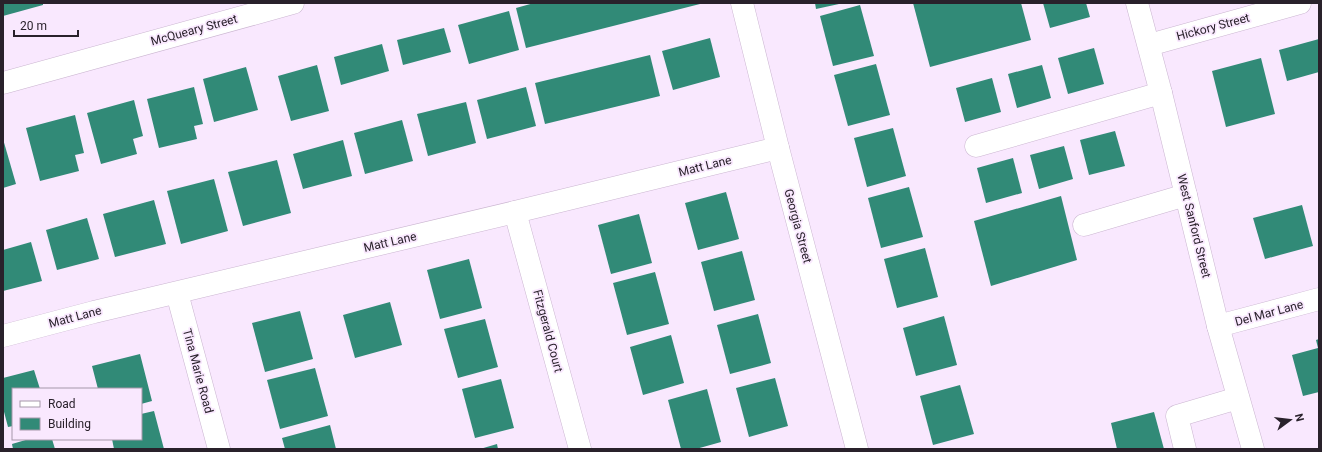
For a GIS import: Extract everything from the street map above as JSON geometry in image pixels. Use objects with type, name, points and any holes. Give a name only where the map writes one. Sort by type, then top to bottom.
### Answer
[{"type":"street","name":"McQueary Street","points":[[3,83],[293,3]]},
{"type":"street","name":"Georgia Street","points":[[742,3],[778,148],[857,449]]},
{"type":"street","name":"West Sanford Street","points":[[1137,3],[1161,92],[1218,326],[1253,449]]},
{"type":"street","name":"Hickory Street","points":[[1148,45],[1300,3]]},
{"type":"street","points":[[976,146],[1161,92]]},
{"type":"street","name":"Matt Lane","points":[[3,336],[94,312],[778,148]]},
{"type":"street","points":[[1084,224],[1186,195]]},
{"type":"street","name":"Fitzgerald Court","points":[[515,212],[580,449]]},
{"type":"street","name":"Tina Marie Road","points":[[177,293],[219,449]]},
{"type":"street","name":"Del Mar Lane","points":[[1218,326],[1319,299]]},
{"type":"street","points":[[1186,449],[1177,416],[1238,398]]},
{"type":"building","points":[[3,3],[43,3],[43,5],[3,16]]},
{"type":"building","points":[[534,3],[700,4],[526,48],[516,8]]},
{"type":"building","points":[[815,3],[839,3],[839,4],[816,9]]},
{"type":"building","points":[[913,3],[1021,3],[1031,40],[930,67]]},
{"type":"building","points":[[1043,3],[1086,3],[1090,17],[1050,28]]},
{"type":"building","points":[[860,5],[874,56],[833,66],[820,16]]},
{"type":"building","points":[[509,11],[519,50],[469,64],[458,25]]},
{"type":"building","points":[[444,28],[451,52],[403,65],[397,40]]},
{"type":"building","points":[[710,38],[720,77],[673,90],[662,51]]},
{"type":"building","points":[[1319,39],[1319,72],[1287,81],[1279,50]]},
{"type":"building","points":[[382,44],[389,71],[341,85],[334,57]]},
{"type":"building","points":[[1094,48],[1104,84],[1068,94],[1058,58]]},
{"type":"building","points":[[650,55],[660,96],[545,124],[535,83]]},
{"type":"building","points":[[1261,58],[1275,114],[1226,127],[1212,71]]},
{"type":"building","points":[[876,64],[890,115],[848,126],[834,75]]},
{"type":"building","points":[[317,65],[329,111],[291,121],[278,76]]},
{"type":"building","points":[[1042,65],[1051,98],[1017,108],[1008,74]]},
{"type":"building","points":[[246,67],[258,110],[214,122],[203,79]]},
{"type":"building","points":[[992,78],[1001,112],[965,122],[956,88]]},
{"type":"building","points":[[194,87],[203,124],[194,126],[197,139],[159,148],[147,99]]},
{"type":"building","points":[[526,87],[536,126],[487,139],[477,100]]},
{"type":"building","points":[[134,100],[143,136],[133,139],[137,154],[101,164],[87,113]]},
{"type":"building","points":[[466,102],[476,143],[428,156],[417,114]]},
{"type":"building","points":[[75,115],[84,153],[75,155],[79,171],[40,181],[26,128]]},
{"type":"building","points":[[402,120],[413,161],[365,174],[354,133]]},
{"type":"building","points":[[893,128],[906,176],[867,187],[854,138]]},
{"type":"building","points":[[1115,131],[1125,166],[1089,175],[1080,140]]},
{"type":"building","points":[[3,139],[16,184],[3,188]]},
{"type":"building","points":[[343,140],[352,176],[303,189],[293,154]]},
{"type":"building","points":[[1064,146],[1073,179],[1039,189],[1030,155]]},
{"type":"building","points":[[1013,158],[1022,193],[986,203],[977,168]]},
{"type":"building","points":[[277,160],[291,213],[243,226],[228,172]]},
{"type":"building","points":[[214,179],[228,231],[181,244],[167,191]]},
{"type":"building","points":[[909,187],[923,237],[881,248],[868,198]]},
{"type":"building","points":[[726,192],[739,239],[698,250],[685,203]]},
{"type":"building","points":[[1061,196],[1077,260],[991,286],[974,221]]},
{"type":"building","points":[[154,200],[166,244],[115,257],[103,214]]},
{"type":"building","points":[[1302,205],[1313,246],[1265,259],[1253,218]]},
{"type":"building","points":[[639,214],[652,263],[611,274],[598,225]]},
{"type":"building","points":[[87,218],[99,259],[57,270],[46,230]]},
{"type":"building","points":[[31,242],[42,281],[3,291],[3,250]]},
{"type":"building","points":[[925,248],[938,297],[897,308],[884,259]]},
{"type":"building","points":[[742,251],[755,300],[714,311],[701,262]]},
{"type":"building","points":[[469,259],[482,308],[440,319],[427,270]]},
{"type":"building","points":[[655,272],[669,324],[627,335],[613,283]]},
{"type":"building","points":[[390,302],[402,345],[355,358],[343,315]]},
{"type":"building","points":[[300,311],[313,359],[265,372],[252,323]]},
{"type":"building","points":[[758,314],[771,363],[730,374],[717,325]]},
{"type":"building","points":[[944,316],[957,365],[916,376],[903,328]]},
{"type":"building","points":[[485,319],[498,367],[458,378],[444,329]]},
{"type":"building","points":[[671,335],[684,383],[643,395],[630,347]]},
{"type":"building","points":[[1319,339],[1319,392],[1303,396],[1292,355],[1318,348],[1316,340]]},
{"type":"building","points":[[140,354],[152,401],[142,404],[142,388],[98,388],[92,366]]},
{"type":"building","points":[[315,368],[328,416],[280,429],[267,380]]},
{"type":"building","points":[[34,370],[40,388],[12,388],[12,426],[8,427],[3,408],[3,378]]},
{"type":"building","points":[[775,378],[788,426],[749,437],[736,388]]},
{"type":"building","points":[[501,379],[514,428],[475,438],[462,389]]},
{"type":"building","points":[[960,385],[974,434],[933,445],[920,396]]},
{"type":"building","points":[[707,389],[721,442],[696,449],[681,449],[668,400]]},
{"type":"building","points":[[154,411],[164,449],[114,449],[112,440],[142,440],[142,414]]},
{"type":"building","points":[[1154,412],[1164,449],[1117,449],[1111,423]]},
{"type":"building","points":[[330,425],[336,449],[285,449],[282,438]]},
{"type":"building","points":[[26,440],[52,440],[55,449],[13,449],[12,444]]},
{"type":"building","points":[[497,444],[498,449],[480,449]]}]
